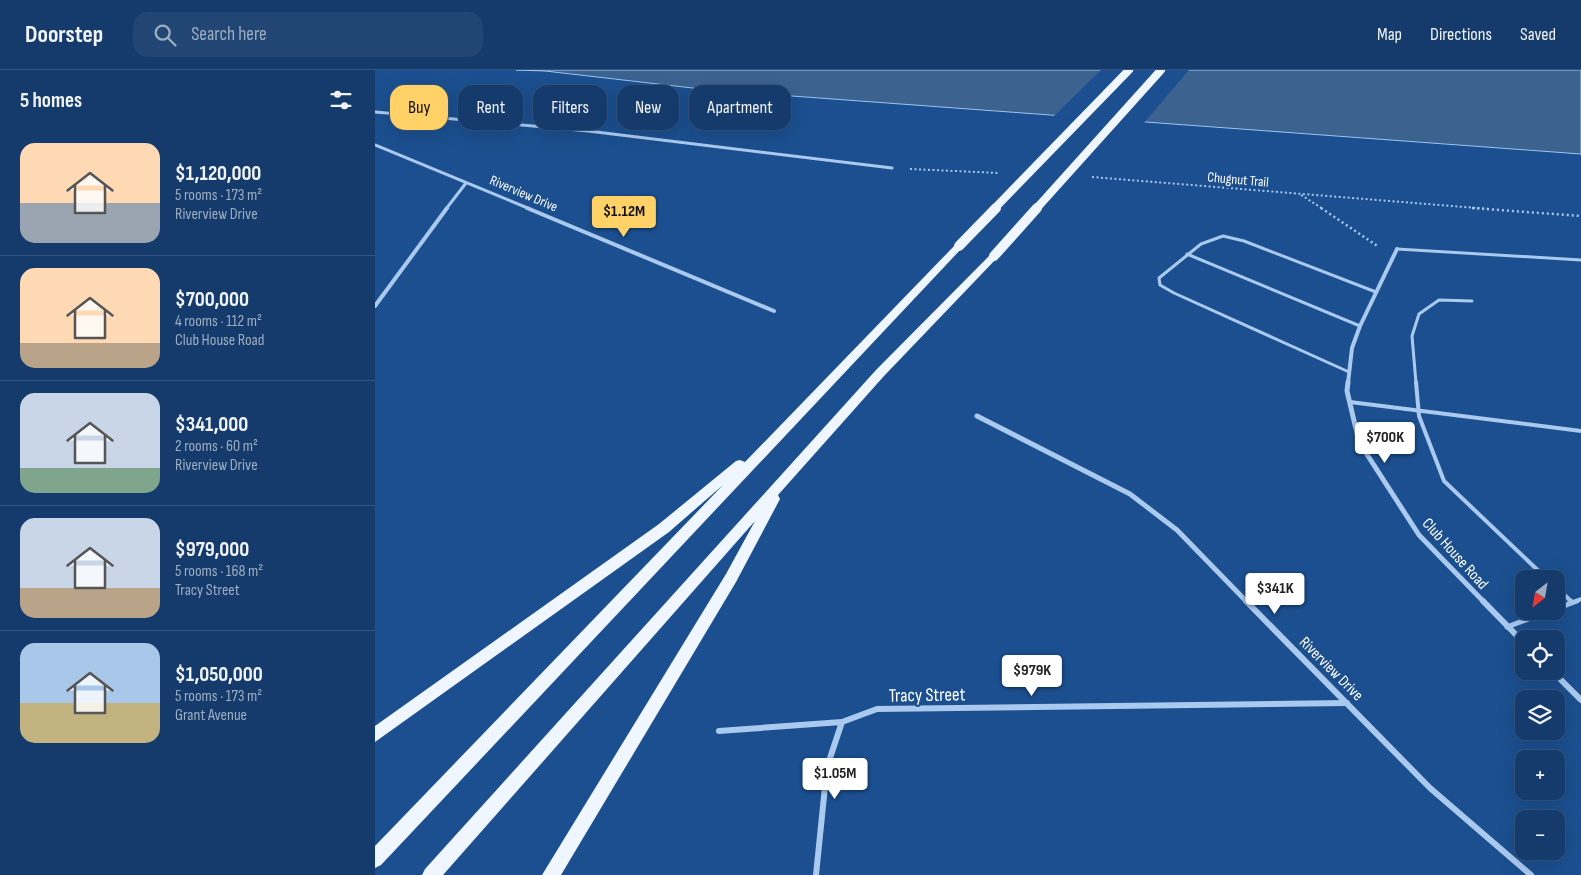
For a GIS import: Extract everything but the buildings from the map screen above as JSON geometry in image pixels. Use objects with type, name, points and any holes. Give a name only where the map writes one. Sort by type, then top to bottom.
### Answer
[{"type":"main road","points":[[375,860],[784,428],[1129,70]]},
{"type":"main road","points":[[431,875],[880,373],[994,256],[1161,70]]},
{"type":"main road","points":[[375,735],[664,528],[784,428]]},
{"type":"main road","points":[[551,875],[731,578],[785,480]]},
{"type":"street","points":[[375,112],[588,132],[892,168]]},
{"type":"street","name":"Riverview Drive","points":[[375,145],[774,311]]},
{"type":"street","points":[[375,306],[466,183]]},
{"type":"street","name":"Club House Road","points":[[1397,249],[1360,326],[1352,348],[1347,391],[1359,442],[1419,535],[1515,635]]},
{"type":"street","name":"Riverview Drive","points":[[977,416],[1130,494],[1177,530],[1430,788],[1531,875]]},
{"type":"street","points":[[1561,680],[1581,700]]},
{"type":"street","name":"Tracy Street","points":[[719,732],[842,722],[877,709],[1347,703]]},
{"type":"street","points":[[816,875],[827,767],[842,722]]},
{"type":"lane","points":[[1349,372],[1160,285],[1159,278],[1201,244],[1223,236],[1252,244],[1376,292]]},
{"type":"lane","points":[[1397,249],[1581,260]]},
{"type":"lane","points":[[1187,254],[1360,326]]},
{"type":"lane","points":[[1472,301],[1439,300],[1419,314],[1412,336],[1419,416],[1444,481],[1538,570]]},
{"type":"lane","points":[[1350,402],[1419,409],[1581,431]]},
{"type":"lane","points":[[1565,595],[1573,602]]},
{"type":"lane","points":[[1565,605],[1581,599]]},
{"type":"lane","points":[[1507,627],[1525,620]]},
{"type":"path","points":[[892,168],[1007,173]]},
{"type":"path","name":"Chugnut Trail","points":[[1084,177],[1581,216]]},
{"type":"path","points":[[1300,195],[1393,256]]},
{"type":"water","points":[[516,70],[1581,70],[1581,154],[791,96],[791,85],[689,85],[689,88],[545,71]]},
{"type":"pier","points":[[1101,70],[1189,70],[1143,124],[1053,117]]}]
